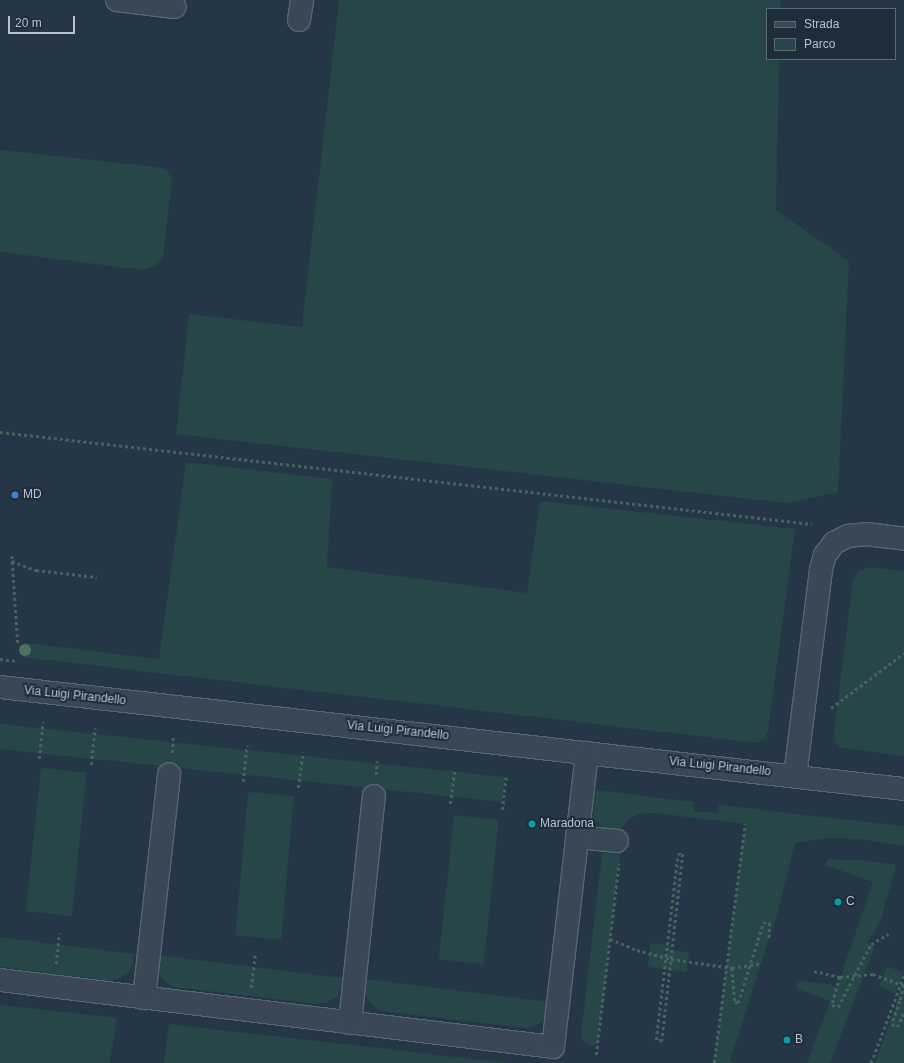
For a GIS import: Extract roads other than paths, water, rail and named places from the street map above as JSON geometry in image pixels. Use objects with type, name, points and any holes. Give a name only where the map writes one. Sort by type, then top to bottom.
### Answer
[{"type":"street","points":[[117,0],[175,7]]},
{"type":"street","points":[[795,776],[821,569],[825,555],[834,543],[848,536],[866,534],[904,539]]},
{"type":"street","name":"Via Luigi Pirandello","points":[[0,687],[587,752],[904,789]]},
{"type":"street","points":[[0,980],[553,1047],[587,752]]},
{"type":"street","points":[[144,998],[169,774]]},
{"type":"street","points":[[350,1023],[374,796]]},
{"type":"street","points":[[577,837],[618,850]]},
{"type":"place","name":"MD","points":[[15,495]]},
{"type":"place","name":"Maradona","points":[[532,824]]},
{"type":"place","name":"C","points":[[838,902]]},
{"type":"place","name":"B","points":[[787,1040]]}]
